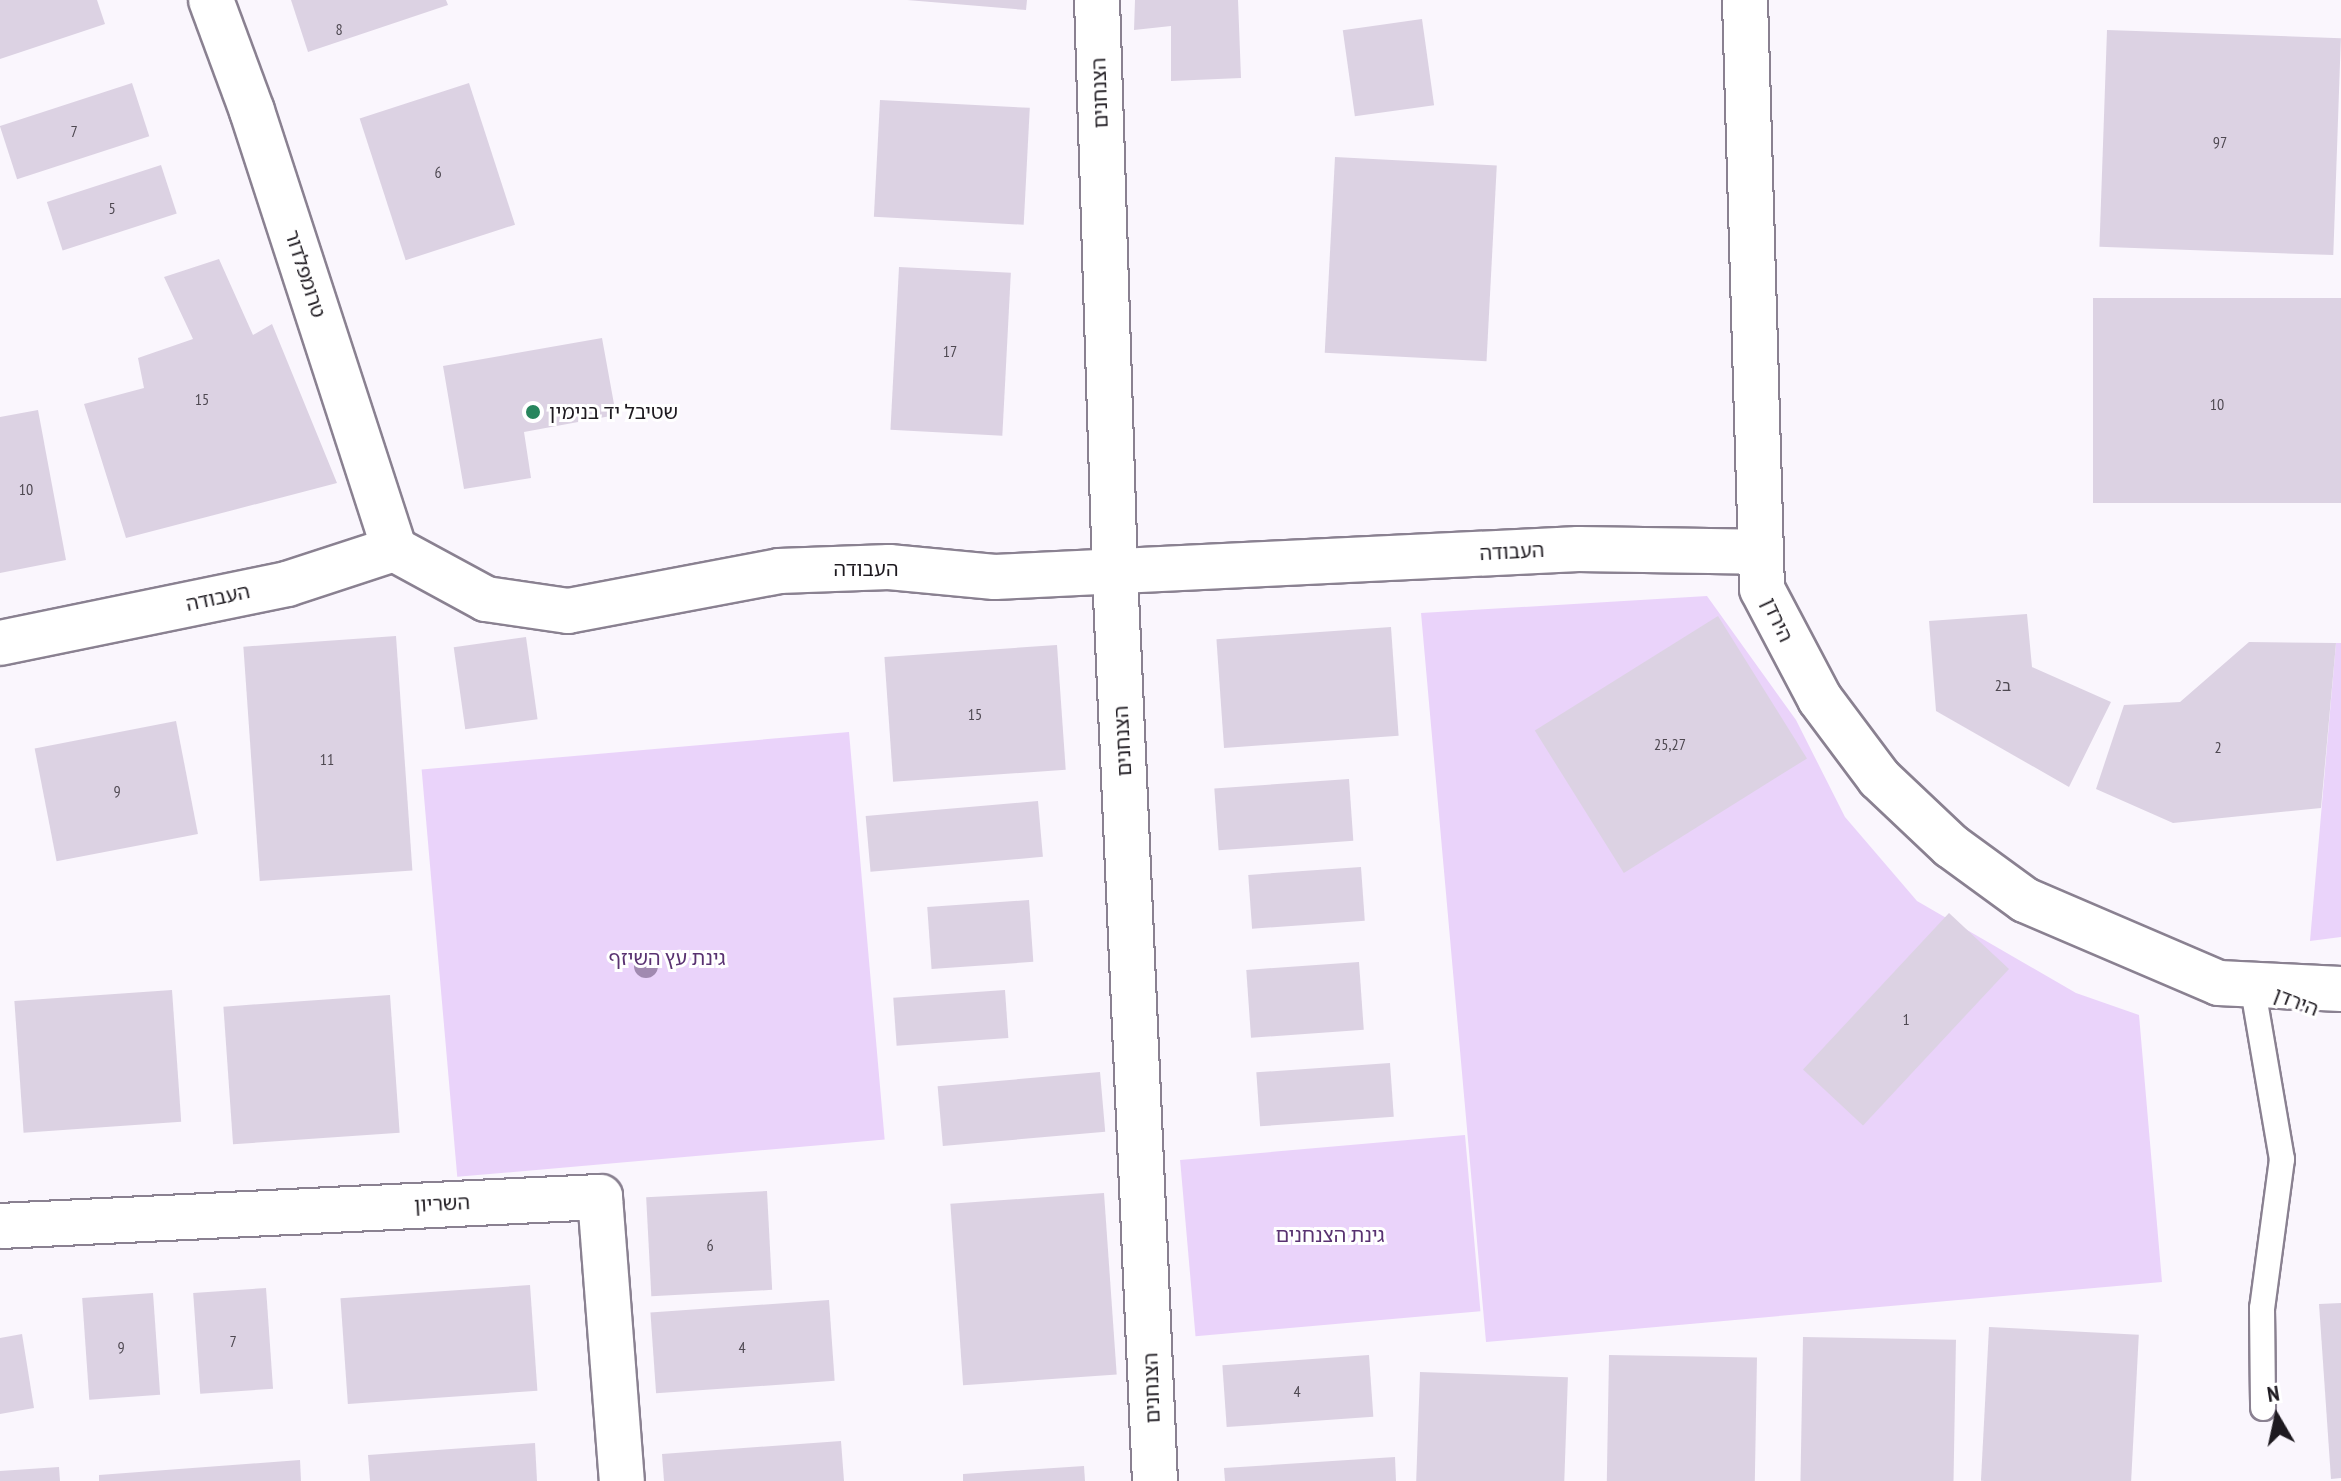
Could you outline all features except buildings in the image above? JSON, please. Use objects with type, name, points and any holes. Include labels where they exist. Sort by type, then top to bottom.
[{"type":"street","name":"טרומפלדור","points":[[211,0],[252,111],[394,549]]},
{"type":"street","name":"הצנחנים","points":[[1097,0],[1115,573],[1155,1481]]},
{"type":"street","name":"הירדן","points":[[1745,0],[1762,589],[1820,699],[1879,778],[1951,846],[2025,900],[2117,943],[2219,983],[2341,989]]},
{"type":"street","name":"העבודה","points":[[0,643],[287,584],[394,549],[486,599],[568,611],[779,571],[889,567],[995,577],[1578,549],[1759,552]]},
{"type":"street","name":"הירדן","points":[[2252,984],[2313,1012],[2341,1015]]},
{"type":"street","name":"השריון","points":[[0,1226],[600,1197],[622,1481]]},
{"type":"lane","points":[[2252,984],[2282,1159],[2262,1308],[2263,1408]]},
{"type":"green space","points":[[1707,596],[1796,720],[1845,817],[1917,901],[2076,993],[2139,1015],[2162,1282],[1486,1342],[1421,613]]},
{"type":"green space","points":[[2336,643],[2341,643],[2341,937],[2310,941]]},
{"type":"green space","name":"גינת עץ השיזף","points":[[849,732],[885,1139],[457,1177],[422,769]]},
{"type":"green space","name":"גינת הצנחנים","points":[[1465,1135],[1480,1311],[1196,1336],[1180,1160]]},
{"type":"place","name":"שטיבל יד בנימין","points":[[533,412]]}]
